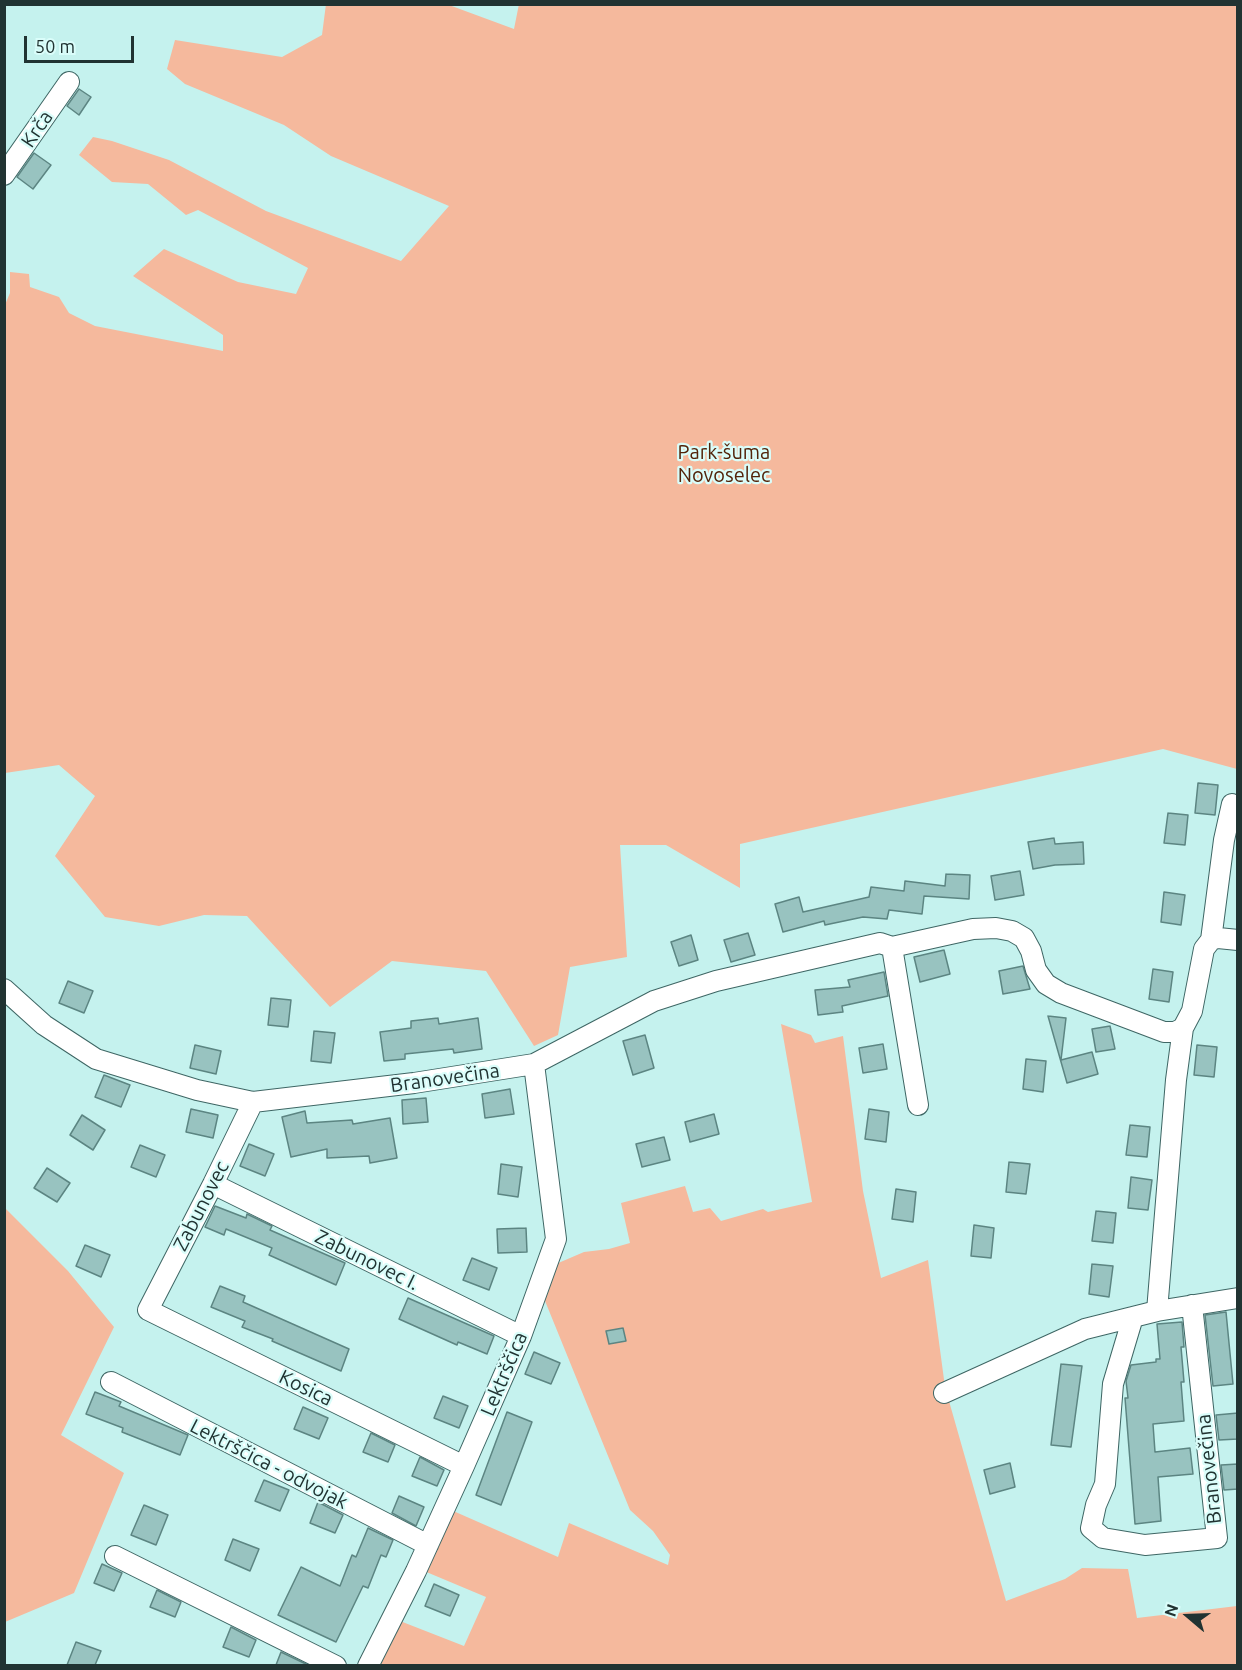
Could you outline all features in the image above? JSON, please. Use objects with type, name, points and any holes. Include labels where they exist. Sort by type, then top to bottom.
[{"type":"street","name":"Krča","points":[[4,175],[69,82]]},
{"type":"street","points":[[1157,1311],[1182,1028],[1191,1011],[1204,949],[1211,940],[1224,840],[1233,804]]},
{"type":"street","name":"Branovečina","points":[[4,989],[44,1025],[96,1059],[197,1090],[253,1102],[414,1083],[534,1064],[654,1001],[716,981],[880,943],[892,947],[973,929],[996,928],[1012,931],[1023,938],[1031,951],[1036,970],[1046,984],[1061,993],[1164,1032],[1175,1032],[1182,1028]]},
{"type":"street","points":[[1211,940],[1226,938],[1238,940]]},
{"type":"street","points":[[892,947],[918,1104]]},
{"type":"street","name":"Lektrščica","points":[[368,1665],[428,1545],[464,1466],[521,1336],[556,1239],[534,1064]]},
{"type":"street","name":"Zabunovec","points":[[148,1310],[253,1102]]},
{"type":"street","name":"Zabunovec I.","points":[[213,1184],[521,1336]]},
{"type":"street","points":[[944,1393],[1085,1329],[1157,1311],[1238,1298]]},
{"type":"street","name":"Branovečina","points":[[1133,1317],[1113,1384],[1105,1484],[1095,1505],[1091,1528],[1103,1538],[1145,1545],[1217,1538],[1192,1305]]},
{"type":"street","name":"Kosica","points":[[148,1310],[464,1466]]},
{"type":"street","name":"Lektrščica - odvojak","points":[[111,1382],[428,1545]]},
{"type":"street","points":[[114,1556],[336,1665]]},
{"type":"green space","name":"Park-šuma Novoselec","points":[[326,4],[449,5],[514,29],[519,4],[1237,5],[1237,769],[1163,749],[740,844],[740,888],[666,845],[620,845],[627,957],[570,967],[558,1035],[534,1046],[486,971],[392,961],[330,1007],[247,916],[204,915],[159,926],[105,917],[55,856],[95,796],[59,765],[5,773],[4,307],[10,293],[10,272],[29,274],[30,287],[59,297],[69,313],[95,326],[223,351],[223,335],[133,276],[164,249],[238,282],[296,294],[308,268],[198,210],[186,215],[148,184],[112,182],[79,155],[93,137],[169,160],[266,211],[401,261],[449,206],[331,156],[284,125],[185,84],[167,69],[175,40],[282,57],[322,35]]},
{"type":"green space","points":[[781,1024],[811,1035],[815,1043],[843,1036],[863,1191],[881,1278],[928,1260],[945,1387],[1006,1601],[1065,1579],[1082,1568],[1128,1569],[1137,1618],[1237,1606],[1237,1665],[380,1666],[400,1621],[464,1646],[486,1597],[424,1571],[451,1510],[558,1557],[569,1523],[668,1565],[670,1555],[653,1531],[630,1510],[543,1296],[556,1264],[584,1252],[609,1249],[630,1243],[621,1203],[685,1186],[693,1212],[710,1208],[721,1221],[763,1209],[768,1212],[812,1202]]},
{"type":"green space","points":[[4,1207],[68,1271],[114,1327],[61,1435],[124,1473],[74,1593],[5,1622]]},
{"type":"building","points":[[79,89],[91,97],[79,115],[67,106]]},
{"type":"building","points":[[34,153],[51,165],[33,189],[17,177]]},
{"type":"building","points":[[1198,783],[1218,785],[1215,815],[1195,813]]},
{"type":"building","points":[[1168,813],[1188,815],[1185,845],[1164,843]]},
{"type":"building","points":[[1054,838],[1055,844],[1083,842],[1084,864],[1055,865],[1033,869],[1028,842]]},
{"type":"building","points":[[1020,871],[1024,895],[995,900],[991,876]]},
{"type":"building","points":[[946,874],[970,875],[969,899],[924,896],[922,914],[889,910],[887,919],[863,917],[825,925],[824,921],[783,932],[775,904],[799,897],[803,912],[869,897],[871,887],[904,891],[905,881],[945,886]]},
{"type":"building","points":[[1164,892],[1185,895],[1181,925],[1161,922]]},
{"type":"building","points":[[748,933],[755,955],[731,962],[724,940]]},
{"type":"building","points":[[691,935],[698,960],[679,966],[671,942]]},
{"type":"building","points":[[944,950],[950,974],[920,982],[914,957]]},
{"type":"building","points":[[1023,966],[1030,989],[1003,994],[999,971]]},
{"type":"building","points":[[1153,969],[1173,972],[1169,1002],[1149,999]]},
{"type":"building","points":[[884,972],[888,996],[842,1006],[843,1012],[818,1015],[815,990],[850,987],[848,980]]},
{"type":"building","points":[[68,981],[93,991],[84,1013],[59,1003]]},
{"type":"building","points":[[271,998],[291,1000],[288,1027],[268,1025]]},
{"type":"building","points":[[1048,1016],[1066,1018],[1061,1060],[1092,1052],[1098,1074],[1067,1083]]},
{"type":"building","points":[[438,1018],[439,1024],[478,1018],[482,1049],[454,1053],[453,1049],[405,1054],[405,1059],[384,1061],[380,1032],[411,1028],[411,1021]]},
{"type":"building","points":[[1110,1026],[1115,1049],[1096,1052],[1092,1029]]},
{"type":"building","points":[[314,1031],[335,1033],[331,1063],[311,1061]]},
{"type":"building","points":[[645,1035],[654,1068],[633,1075],[623,1041]]},
{"type":"building","points":[[883,1044],[887,1069],[863,1073],[859,1048]]},
{"type":"building","points":[[195,1045],[221,1051],[216,1074],[190,1068]]},
{"type":"building","points":[[1197,1045],[1217,1047],[1214,1077],[1194,1075]]},
{"type":"building","points":[[1026,1059],[1046,1061],[1043,1092],[1023,1089]]},
{"type":"building","points":[[104,1075],[130,1085],[121,1107],[95,1097]]},
{"type":"building","points":[[510,1089],[514,1114],[485,1118],[482,1094]]},
{"type":"building","points":[[426,1098],[428,1122],[403,1124],[402,1100]]},
{"type":"building","points":[[191,1109],[218,1115],[213,1138],[186,1132]]},
{"type":"building","points":[[869,1109],[889,1112],[886,1142],[865,1139]]},
{"type":"building","points":[[305,1111],[307,1123],[352,1120],[353,1124],[390,1118],[397,1158],[370,1163],[369,1156],[327,1158],[327,1149],[291,1157],[282,1117]]},
{"type":"building","points":[[714,1114],[719,1134],[690,1142],[685,1122]]},
{"type":"building","points":[[82,1115],[105,1130],[93,1150],[70,1135]]},
{"type":"building","points":[[1130,1125],[1150,1127],[1147,1157],[1126,1155]]},
{"type":"building","points":[[664,1137],[670,1160],[642,1167],[636,1144]]},
{"type":"building","points":[[249,1144],[274,1154],[265,1176],[240,1166]]},
{"type":"building","points":[[140,1145],[165,1155],[156,1177],[131,1167]]},
{"type":"building","points":[[1009,1162],[1030,1164],[1026,1194],[1006,1192]]},
{"type":"building","points":[[501,1164],[522,1167],[518,1197],[498,1194]]},
{"type":"building","points":[[47,1168],[70,1183],[57,1202],[34,1188]]},
{"type":"building","points":[[1131,1177],[1152,1180],[1148,1210],[1128,1208]]},
{"type":"building","points":[[896,1189],[916,1192],[913,1222],[892,1219]]},
{"type":"building","points":[[215,1206],[246,1218],[247,1214],[272,1226],[270,1230],[345,1263],[336,1285],[269,1255],[272,1248],[226,1229],[224,1235],[205,1227]]},
{"type":"building","points":[[1096,1211],[1116,1213],[1113,1243],[1092,1241]]},
{"type":"building","points":[[974,1225],[994,1228],[991,1258],[971,1256]]},
{"type":"building","points":[[526,1228],[527,1252],[498,1253],[497,1229]]},
{"type":"building","points":[[85,1245],[110,1255],[101,1277],[76,1266]]},
{"type":"building","points":[[472,1258],[497,1268],[489,1290],[463,1280]]},
{"type":"building","points":[[1092,1264],[1113,1266],[1109,1297],[1089,1294]]},
{"type":"building","points":[[220,1286],[245,1296],[243,1302],[349,1349],[341,1371],[242,1327],[245,1321],[211,1307]]},
{"type":"building","points":[[408,1298],[494,1336],[487,1354],[458,1342],[457,1345],[399,1319]]},
{"type":"building","points":[[1226,1312],[1233,1384],[1213,1386],[1205,1315]]},
{"type":"building","points":[[1182,1322],[1184,1347],[1181,1347],[1184,1382],[1181,1382],[1184,1421],[1153,1424],[1155,1452],[1190,1448],[1193,1474],[1158,1477],[1161,1521],[1135,1524],[1125,1398],[1128,1398],[1126,1381],[1131,1365],[1156,1362],[1156,1359],[1160,1359],[1157,1324]]},
{"type":"building","points":[[623,1328],[626,1341],[609,1344],[606,1331]]},
{"type":"building","points":[[534,1352],[560,1363],[551,1384],[525,1374]]},
{"type":"building","points":[[1061,1364],[1082,1366],[1071,1447],[1051,1445]]},
{"type":"building","points":[[95,1392],[121,1402],[119,1406],[188,1435],[180,1455],[122,1432],[123,1428],[86,1414]]},
{"type":"building","points":[[443,1396],[468,1406],[459,1428],[434,1418]]},
{"type":"building","points":[[303,1407],[328,1418],[319,1439],[294,1429]]},
{"type":"building","points":[[507,1412],[532,1422],[501,1505],[476,1495]]},
{"type":"building","points":[[1238,1413],[1238,1439],[1219,1440],[1216,1415]]},
{"type":"building","points":[[371,1433],[395,1445],[388,1462],[363,1452]]},
{"type":"building","points":[[420,1457],[444,1470],[437,1486],[412,1476]]},
{"type":"building","points":[[1010,1463],[1015,1487],[990,1494],[984,1470]]},
{"type":"building","points":[[1238,1464],[1238,1489],[1224,1490],[1221,1465]]},
{"type":"building","points":[[264,1480],[289,1490],[280,1511],[255,1501]]},
{"type":"building","points":[[399,1496],[424,1507],[416,1526],[392,1513]]},
{"type":"building","points":[[318,1502],[343,1515],[335,1533],[310,1523]]},
{"type":"building","points":[[144,1505],[168,1515],[156,1545],[131,1535]]},
{"type":"building","points":[[368,1528],[393,1540],[386,1557],[381,1555],[368,1588],[363,1586],[336,1642],[278,1615],[301,1567],[340,1586],[352,1555],[356,1557]]},
{"type":"building","points":[[233,1539],[259,1549],[250,1571],[225,1560]]},
{"type":"building","points":[[102,1564],[122,1573],[114,1591],[94,1583]]},
{"type":"building","points":[[434,1584],[459,1595],[450,1616],[425,1606]]},
{"type":"building","points":[[157,1590],[181,1602],[175,1617],[150,1607]]},
{"type":"building","points":[[231,1627],[256,1640],[249,1657],[223,1647]]},
{"type":"building","points":[[76,1642],[101,1651],[95,1665],[67,1665]]},
{"type":"building","points":[[281,1652],[308,1665],[276,1665]]}]
